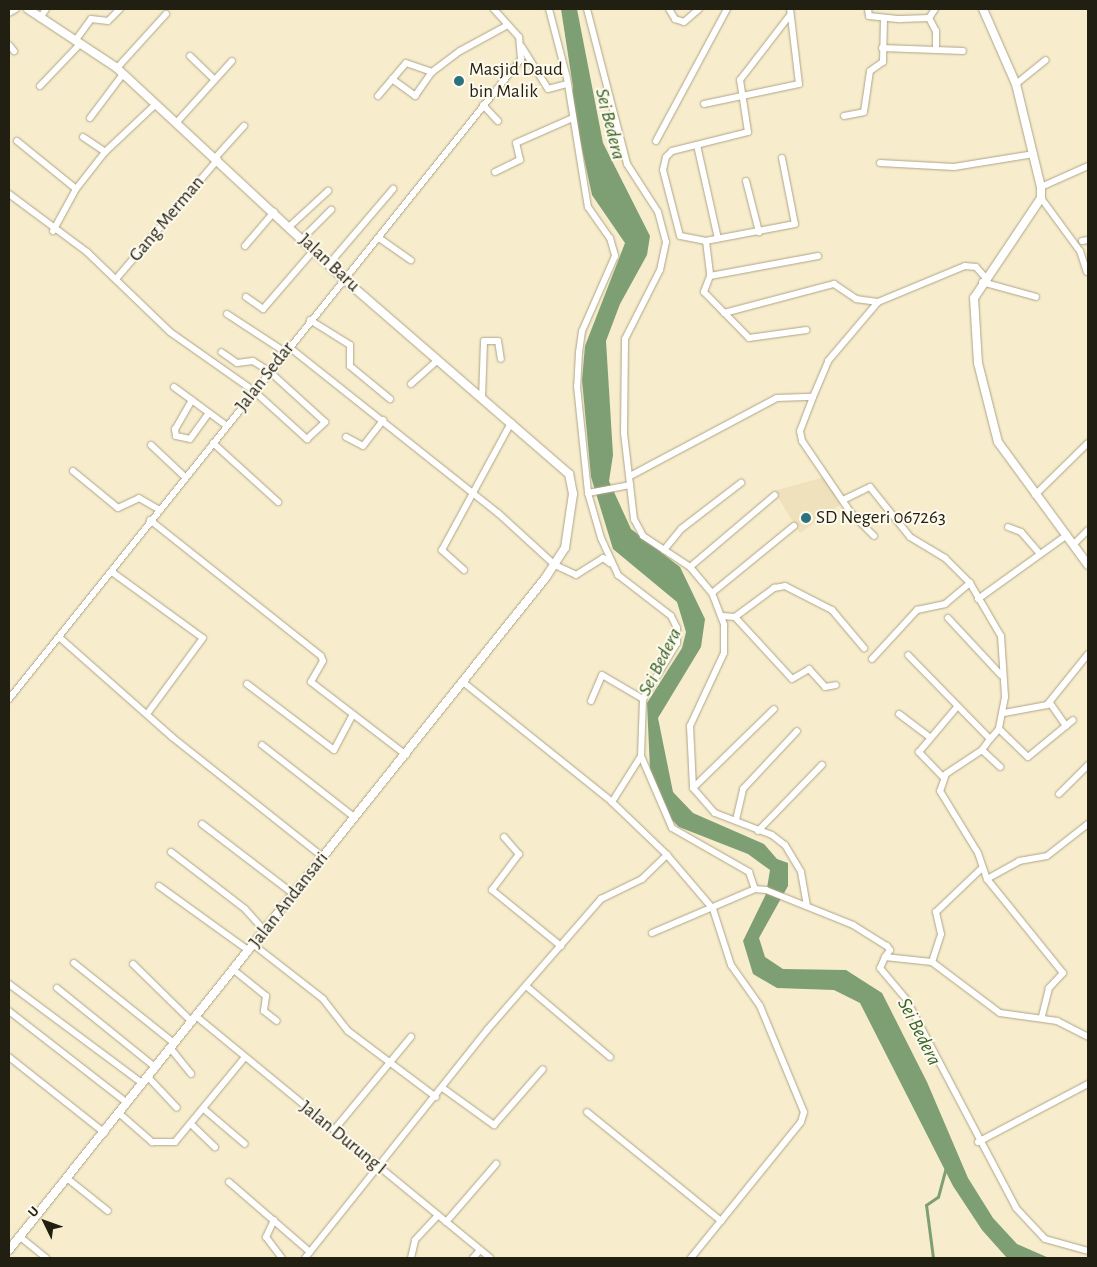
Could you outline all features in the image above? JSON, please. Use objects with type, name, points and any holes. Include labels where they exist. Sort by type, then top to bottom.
[{"type":"street","points":[[9,13],[16,9]]},
{"type":"street","name":"Jalan Baru","points":[[28,9],[117,68],[217,158],[345,280],[511,423],[573,483],[565,548]]},
{"type":"street","points":[[41,18],[46,9]]},
{"type":"street","points":[[40,86],[78,42],[91,19],[108,21],[120,9]]},
{"type":"street","points":[[494,9],[506,26],[519,37],[522,47],[548,89],[567,84]]},
{"type":"street","points":[[549,9],[567,84],[588,207],[610,238],[615,256],[582,331],[577,386],[591,491],[615,570]]},
{"type":"street","points":[[587,9],[627,164],[658,212],[665,236],[660,270],[625,339],[624,433],[632,475],[630,485],[638,529],[664,550],[690,567],[712,593],[722,616],[724,653],[690,726],[693,788],[706,807],[758,832],[772,835],[795,856],[807,905]]},
{"type":"street","points":[[669,9],[675,19],[684,22],[699,9]]},
{"type":"street","points":[[656,141],[727,9]]},
{"type":"street","points":[[784,9],[790,12]]},
{"type":"street","points":[[868,9],[869,16],[929,18]]},
{"type":"street","points":[[929,18],[935,9]]},
{"type":"street","points":[[983,9],[1016,84],[1041,187],[1041,198],[984,279],[972,308],[989,415],[998,442],[1088,565]]},
{"type":"street","points":[[704,104],[799,84],[790,12]]},
{"type":"street","points":[[782,158],[796,221],[759,232],[706,241],[680,236],[663,170],[672,151],[748,132],[740,80],[790,12]]},
{"type":"street","points":[[117,68],[166,14]]},
{"type":"street","points":[[844,116],[864,112],[870,71],[883,62],[884,18]]},
{"type":"street","points":[[929,18],[936,31],[936,48]]},
{"type":"street","points":[[392,79],[415,96],[432,72],[460,51],[506,26]]},
{"type":"street","name":"Jalan Sedar","points":[[9,699],[112,572],[158,509],[213,444],[310,320],[379,238],[523,55],[522,47]]},
{"type":"street","points":[[882,48],[936,48],[963,51]]},
{"type":"street","points":[[190,56],[214,79]]},
{"type":"street","points":[[1016,84],[1046,60]]},
{"type":"street","points":[[177,122],[232,61]]},
{"type":"street","points":[[378,96],[408,62],[422,72],[432,72]]},
{"type":"street","points":[[90,118],[123,74]]},
{"type":"street","points":[[54,231],[76,190],[105,152],[156,104]]},
{"type":"street","points":[[483,105],[498,121]]},
{"type":"street","points":[[495,172],[520,160],[516,143],[573,118]]},
{"type":"street","name":"Gang Merman","points":[[116,279],[244,126]]},
{"type":"street","points":[[83,137],[105,152]]},
{"type":"street","points":[[17,141],[76,190]]},
{"type":"street","points":[[697,145],[718,239]]},
{"type":"street","points":[[880,163],[954,167],[1034,154]]},
{"type":"street","points":[[1041,187],[1088,166]]},
{"type":"street","points":[[746,181],[759,232]]},
{"type":"street","points":[[329,264],[393,189]]},
{"type":"street","points":[[290,226],[328,191]]},
{"type":"street","points":[[9,194],[54,231],[88,252],[170,332],[254,391],[307,439],[324,422],[269,371],[253,362],[237,363],[221,352]]},
{"type":"street","points":[[1041,198],[1080,251],[1087,272]]},
{"type":"street","points":[[303,238],[331,210]]},
{"type":"street","points":[[246,246],[274,212]]},
{"type":"street","points":[[379,238],[411,260]]},
{"type":"street","points":[[706,241],[710,276],[704,292],[752,340],[806,330]]},
{"type":"street","points":[[246,297],[263,309],[314,250]]},
{"type":"street","points":[[710,276],[818,256]]},
{"type":"street","points":[[874,536],[843,500],[801,437],[812,397],[832,355],[878,302],[965,266],[976,267],[984,279],[1036,297]]},
{"type":"street","points":[[724,313],[834,284],[856,299],[878,302]]},
{"type":"street","points":[[227,314],[287,349],[383,420],[472,491],[555,565],[579,574],[606,557],[615,570],[671,616],[677,628],[677,643],[643,699],[641,756],[672,828],[749,872],[754,889]]},
{"type":"street","points":[[310,320],[350,345],[350,366],[390,398]]},
{"type":"street","points":[[482,399],[484,341],[498,341],[501,360]]},
{"type":"street","points":[[411,384],[438,360]]},
{"type":"street","points":[[174,386],[227,426]]},
{"type":"street","points":[[632,475],[777,398],[812,397]]},
{"type":"street","points":[[192,400],[175,429],[176,436],[190,439],[209,413]]},
{"type":"street","points":[[346,438],[363,446],[383,420]]},
{"type":"street","points":[[464,570],[442,550],[472,491],[511,423]]},
{"type":"street","points":[[1035,495],[1088,442]]},
{"type":"street","points":[[213,444],[278,502]]},
{"type":"street","points":[[151,446],[186,476]]},
{"type":"street","points":[[73,471],[118,508],[139,498],[158,509]]},
{"type":"street","points":[[664,550],[681,529],[741,483]]},
{"type":"street","points":[[591,491],[617,484],[630,485]]},
{"type":"street","points":[[843,500],[870,487],[910,537],[945,558],[970,583],[1001,636],[1001,676],[1004,713],[999,729],[982,750],[943,777]]},
{"type":"street","points":[[690,567],[775,495]]},
{"type":"street","points":[[150,520],[321,656],[323,661],[310,680],[352,716],[406,755]]},
{"type":"street","points":[[712,593],[794,526]]},
{"type":"street","points":[[1008,527],[1021,532],[1040,554]]},
{"type":"street","points":[[1073,545],[1088,530]]},
{"type":"street","points":[[978,599],[1067,535]]},
{"type":"street","name":"Jalan Andansari","points":[[9,1250],[295,895],[354,817],[406,755],[555,565],[565,548]]},
{"type":"street","points":[[112,572],[203,638],[147,714]]},
{"type":"street","points":[[872,659],[917,610],[945,604],[970,583]]},
{"type":"street","points":[[722,616],[735,617],[774,588],[786,586],[832,610],[864,648]]},
{"type":"street","points":[[735,617],[787,676],[795,679],[809,669],[825,687],[836,685]]},
{"type":"street","points":[[948,618],[1001,676]]},
{"type":"street","points":[[59,637],[147,714],[323,857]]},
{"type":"street","points":[[1004,713],[1040,709],[1050,703],[1088,654]]},
{"type":"street","points":[[908,655],[990,739]]},
{"type":"street","points":[[591,702],[602,675],[643,699]]},
{"type":"street","points":[[463,682],[612,802],[667,855],[713,909],[731,965],[760,1006],[804,1112],[691,1258]]},
{"type":"street","points":[[247,684],[334,750],[352,716]]},
{"type":"street","points":[[1050,703],[1066,726]]},
{"type":"street","points":[[957,707],[919,752],[943,777],[941,797],[978,853],[981,869],[987,880],[1063,973],[1049,988],[1042,1017]]},
{"type":"street","points":[[693,788],[774,709]]},
{"type":"street","points":[[899,714],[929,738]]},
{"type":"street","points":[[999,729],[1028,757],[1074,720]]},
{"type":"street","points":[[736,820],[743,789],[797,731]]},
{"type":"street","points":[[262,745],[354,817]]},
{"type":"street","points":[[982,750],[1000,767]]},
{"type":"street","points":[[612,802],[641,756]]},
{"type":"street","points":[[758,832],[822,765]]},
{"type":"street","points":[[1059,794],[1088,765]]},
{"type":"street","points":[[202,824],[295,895]]},
{"type":"street","points":[[987,880],[1019,861],[1047,856],[1087,828]]},
{"type":"street","points":[[504,837],[519,854],[492,890],[561,946]]},
{"type":"street","points":[[171,852],[246,909],[265,930]]},
{"type":"street","points":[[305,1258],[526,986],[601,899],[642,879],[667,855]]},
{"type":"street","points":[[932,962],[941,931],[936,912],[981,869]]},
{"type":"street","points":[[159,886],[323,999],[348,1031],[392,1060],[436,1097]]},
{"type":"street","points":[[652,933],[659,926],[713,909],[754,889],[766,890],[807,905],[884,943],[890,950],[880,968],[906,999],[978,1142],[1030,1227],[1052,1242],[1088,1251]]},
{"type":"street","points":[[885,957],[932,962],[990,1008],[1042,1017],[1088,1037]]},
{"type":"street","points":[[74,963],[173,1047],[192,1074]]},
{"type":"street","name":"Jalan Durung I","points":[[133,964],[194,1019],[245,1057],[490,1258]]},
{"type":"street","points":[[234,970],[266,996],[264,1011],[277,1020]]},
{"type":"street","points":[[9,984],[145,1080],[177,1108]]},
{"type":"street","points":[[526,986],[610,1057]]},
{"type":"street","points":[[57,988],[156,1068]]},
{"type":"street","points":[[9,1011],[127,1103]]},
{"type":"street","points":[[334,1130],[411,1037]]},
{"type":"street","points":[[9,1057],[105,1133]]},
{"type":"street","points":[[120,1114],[152,1142],[175,1142],[205,1110],[245,1057]]},
{"type":"street","points":[[444,1088],[494,1125],[543,1069]]},
{"type":"street","points":[[978,1142],[1088,1084]]},
{"type":"street","points":[[205,1110],[244,1144]]},
{"type":"street","points":[[587,1112],[721,1221]]},
{"type":"street","points":[[192,1125],[215,1147]]},
{"type":"street","points":[[446,1222],[496,1164]]},
{"type":"street","points":[[68,1179],[108,1211]]},
{"type":"street","points":[[229,1182],[310,1252]]},
{"type":"street","points":[[411,1258],[414,1242],[438,1215]]},
{"type":"street","points":[[274,1220],[266,1237],[282,1258]]},
{"type":"street","points":[[19,1236],[46,1258]]},
{"type":"street","points":[[473,1258],[480,1250]]},
{"type":"shaded area","points":[[561,9],[577,9],[603,143],[650,236],[647,255],[620,304],[606,341],[613,455],[609,481],[631,529],[680,567],[705,619],[701,647],[658,718],[673,792],[693,813],[764,844],[777,859],[788,863],[788,886],[759,938],[765,957],[783,969],[846,970],[882,993],[927,1082],[968,1178],[993,1218],[1017,1244],[1049,1258],[1007,1258],[982,1230],[953,1186],[860,1003],[834,990],[777,988],[753,974],[743,941],[766,894],[770,870],[748,854],[679,827],[672,820],[650,769],[647,703],[682,648],[686,632],[677,602],[613,549],[591,477],[582,380],[585,346],[625,243],[592,195],[571,99],[573,87]]},
{"type":"shaded area","name":"SD Negeri 067263","points":[[824,477],[843,503],[800,533],[774,491]]},
{"type":"waterway","points":[[933,1258],[926,1205],[938,1197],[946,1168]]},
{"type":"place","name":"Masjid Daud bin Malik","points":[[459,81]]},
{"type":"place","name":"SD Negeri 067263","points":[[806,518]]},
{"type":"water label","name":"Sei Bedera","points":[[610,124]]},
{"type":"water label","name":"Sei Bedera","points":[[660,662]]},
{"type":"water label","name":"Sei Bedera","points":[[919,1032]]}]
